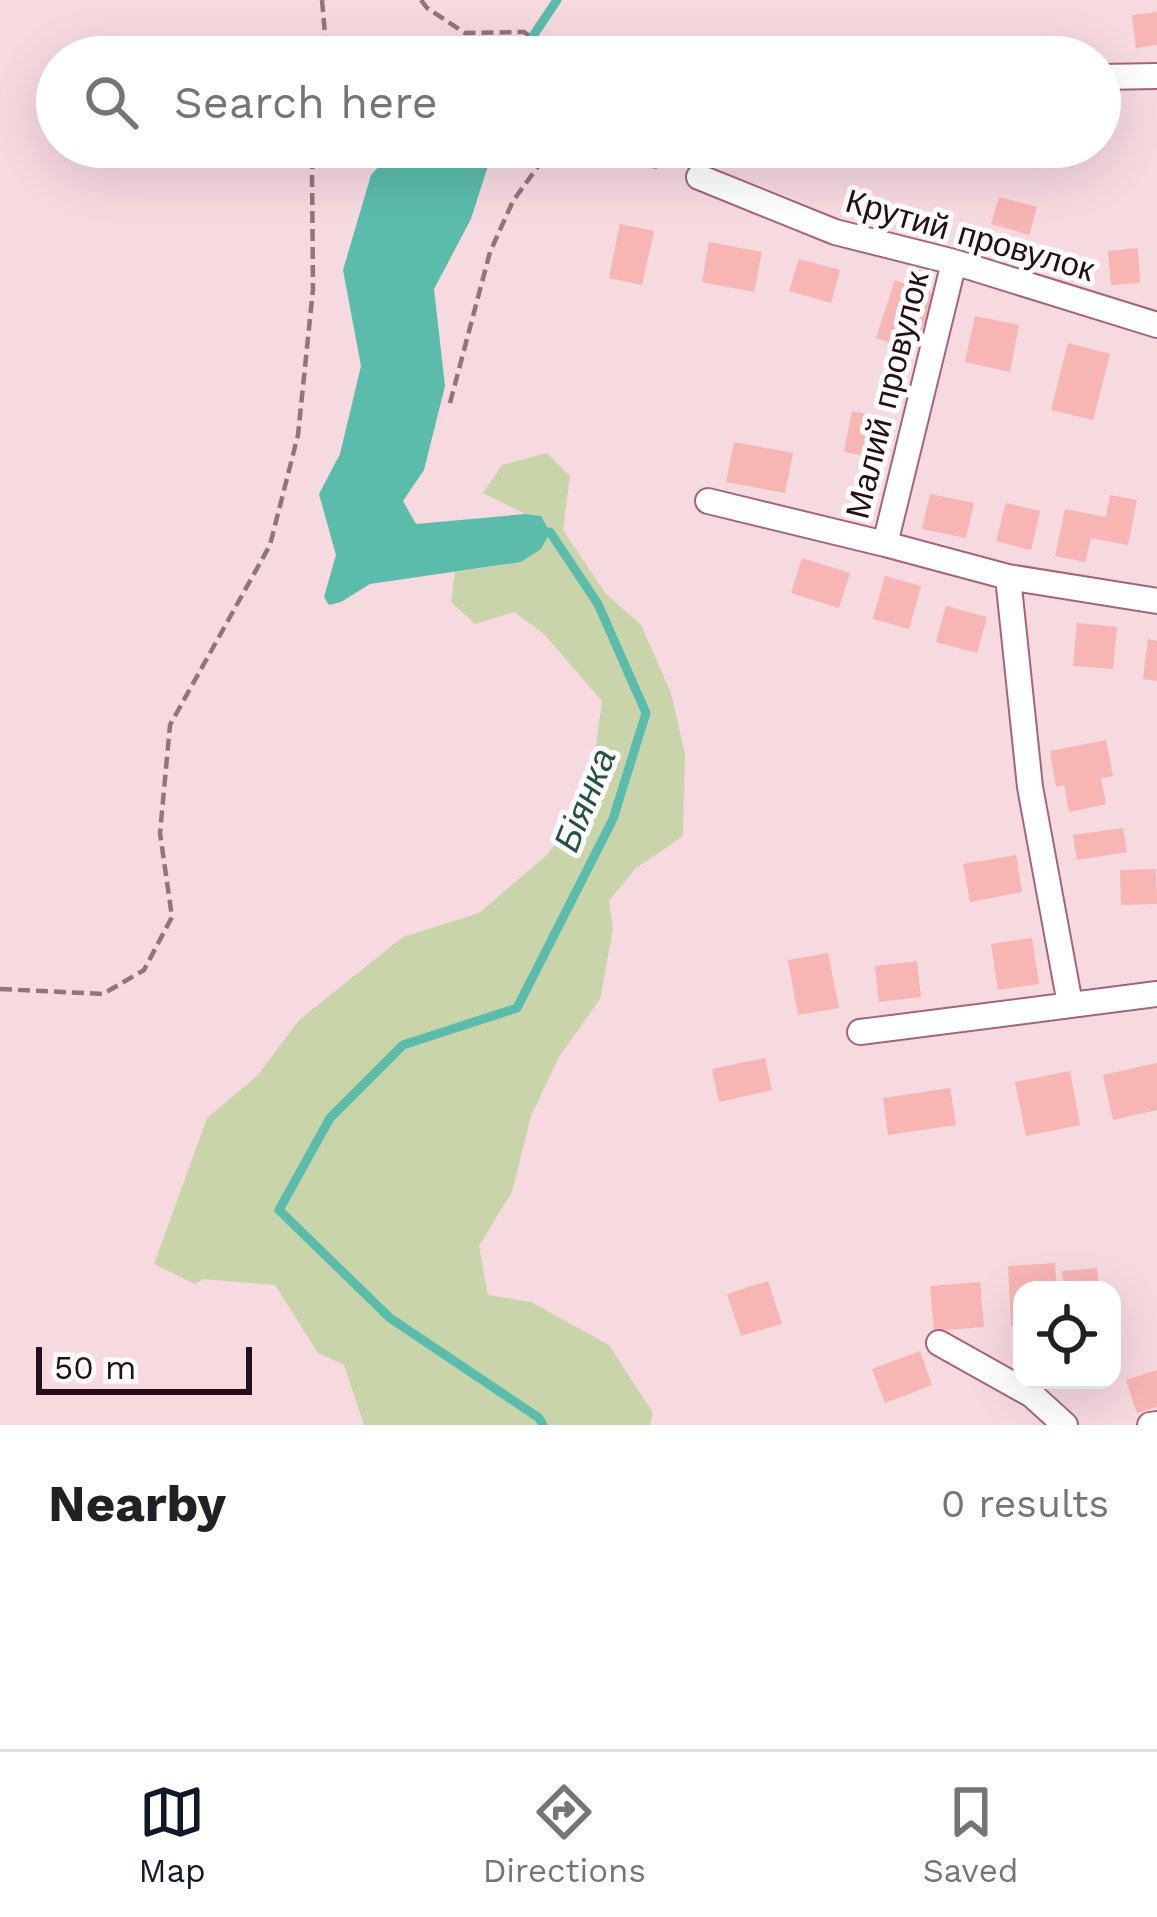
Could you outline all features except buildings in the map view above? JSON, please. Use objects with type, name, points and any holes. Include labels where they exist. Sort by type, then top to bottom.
[{"type":"street","points":[[1121,77],[1157,76]]},
{"type":"street","name":"Крутий провулок","points":[[699,177],[835,232],[954,262],[1157,325]]},
{"type":"street","name":"Малий провулок","points":[[885,544],[954,262]]},
{"type":"street","points":[[708,501],[1008,577],[1157,601]]},
{"type":"street","points":[[1008,577],[1030,787],[1070,1004]]},
{"type":"street","points":[[860,1032],[1157,994]]},
{"type":"street","points":[[939,1343],[1032,1396],[1065,1425]]},
{"type":"path","points":[[322,0],[326,36]]},
{"type":"path","points":[[421,0],[465,33],[524,32],[529,36]]},
{"type":"path","points":[[0,988],[103,994],[144,970],[172,917],[160,832],[170,725],[271,545],[298,435],[314,289],[313,168]]},
{"type":"path","points":[[450,403],[490,252],[512,201],[536,168]]},
{"type":"shaded area","points":[[378,168],[487,168],[471,219],[434,289],[445,386],[424,470],[403,501],[416,524],[525,514],[541,516],[550,532],[541,549],[521,562],[370,584],[329,605],[324,597],[336,555],[319,494],[340,454],[361,366],[343,270],[371,175]]},
{"type":"shaded area","points":[[547,453],[570,476],[563,530],[605,593],[641,625],[671,693],[685,754],[683,836],[635,869],[609,901],[613,929],[600,999],[559,1057],[531,1116],[512,1192],[479,1246],[488,1295],[531,1302],[609,1345],[653,1413],[650,1425],[364,1425],[344,1365],[318,1353],[275,1285],[203,1279],[195,1284],[154,1264],[207,1118],[258,1075],[299,1020],[403,937],[479,913],[547,855],[589,797],[602,701],[544,634],[514,612],[475,624],[451,602],[455,572],[521,562],[541,516],[525,514],[483,493],[502,465]]},
{"type":"waterway","name":"Біянка","points":[[533,36],[557,0]]},
{"type":"waterway","name":"Біянка","points":[[543,532],[550,532],[598,604],[646,713],[613,819],[517,1008],[403,1045],[330,1118],[279,1210],[390,1318],[543,1425]]}]
